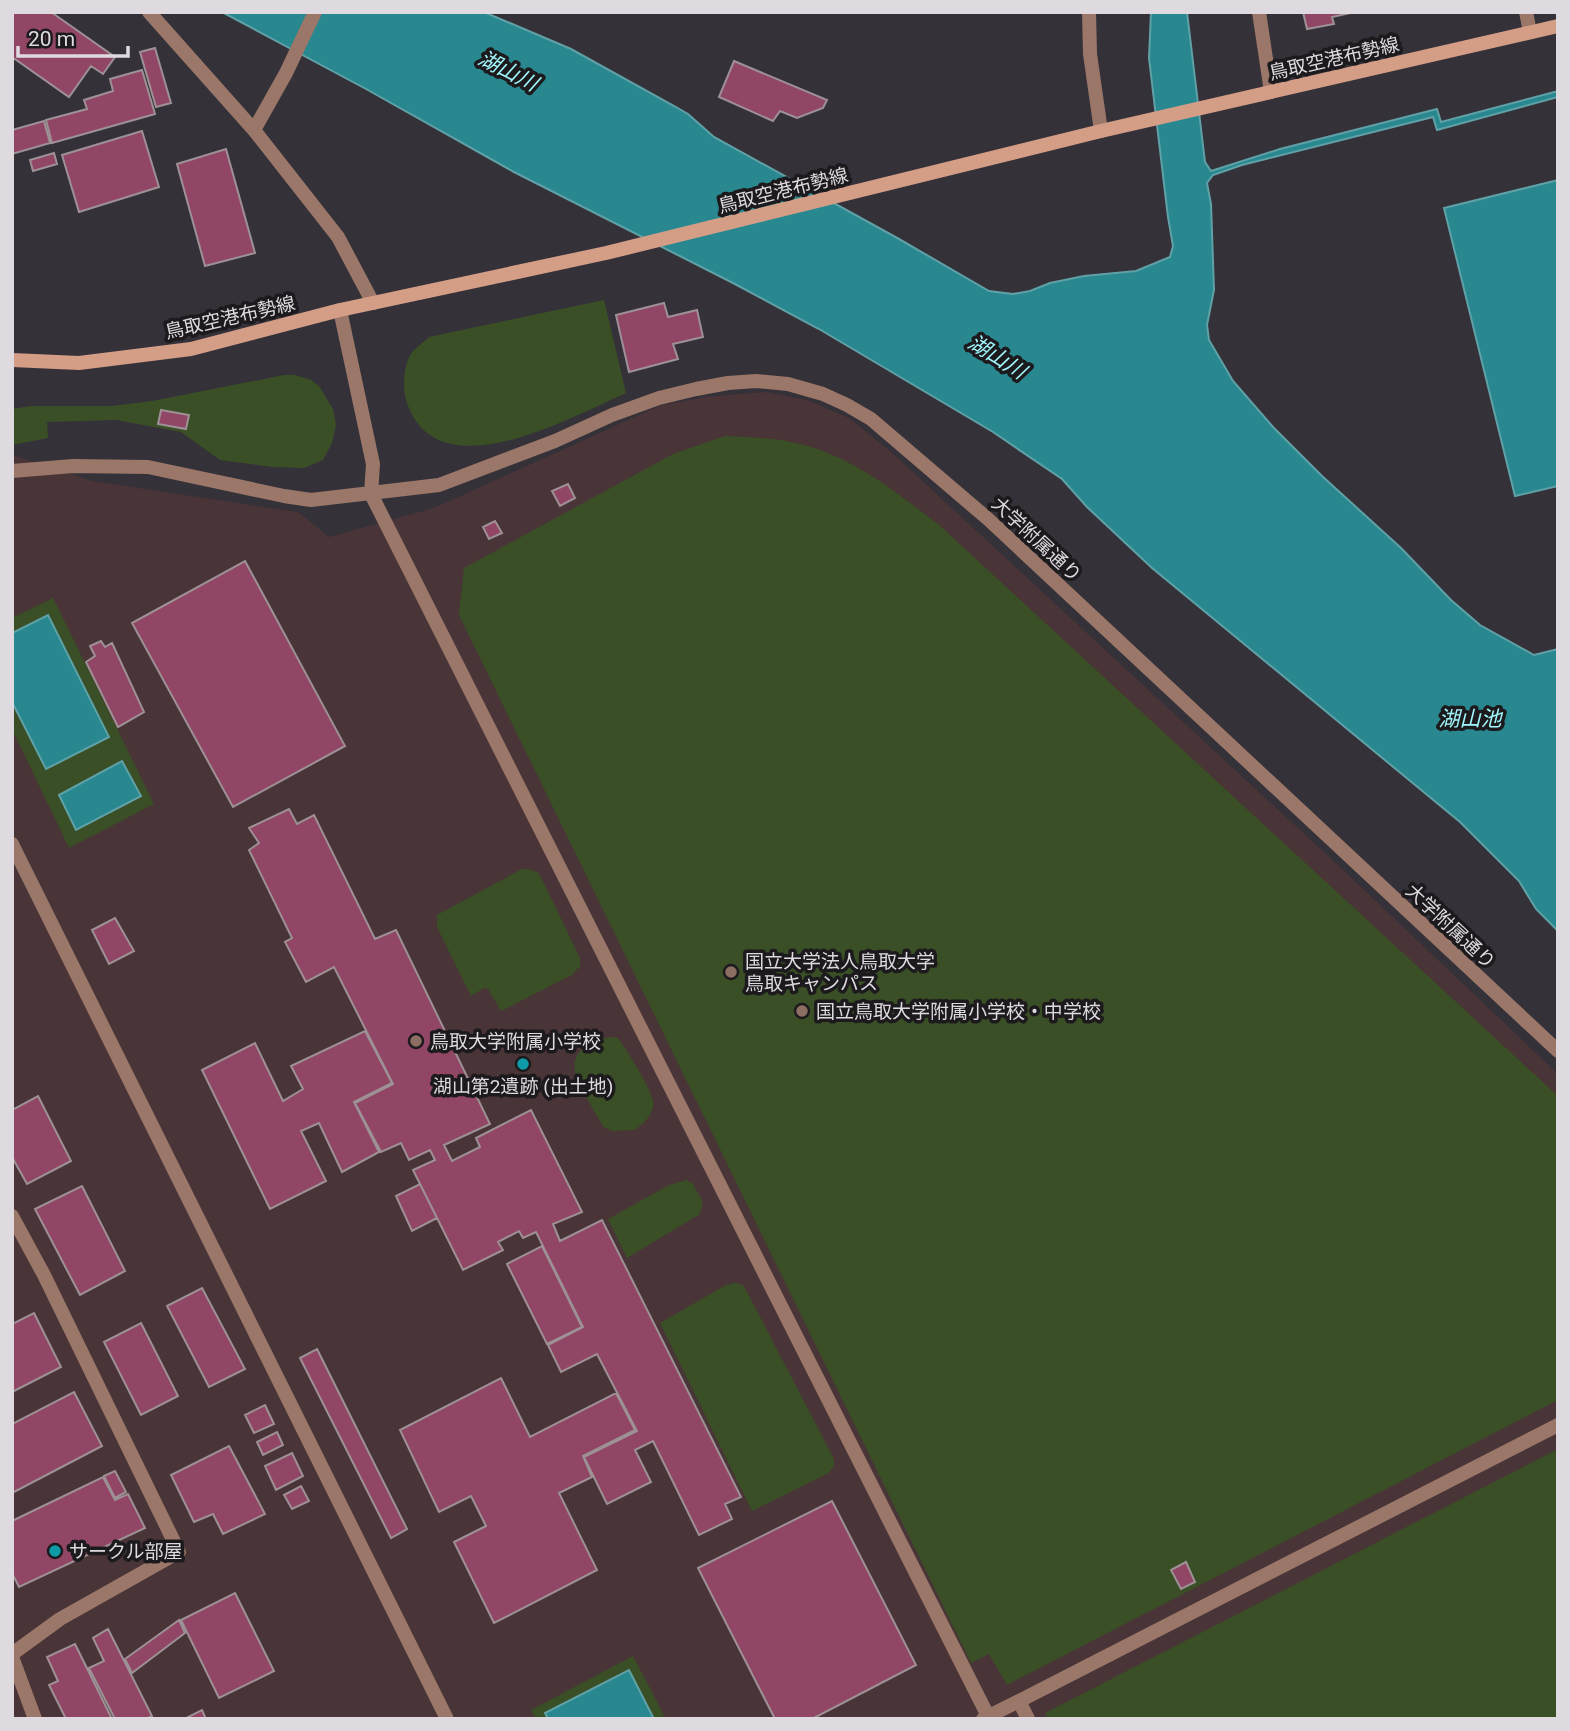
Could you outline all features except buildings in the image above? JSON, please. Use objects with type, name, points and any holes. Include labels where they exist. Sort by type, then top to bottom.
[{"type":"main road","name":"鳥取空港布勢線","points":[[12,360],[79,363],[191,349],[340,310],[606,253],[1108,130],[1558,26]]},
{"type":"street","points":[[149,12],[254,130],[338,237],[373,303]]},
{"type":"street","points":[[254,130],[315,12]]},
{"type":"street","points":[[1089,12],[1090,54],[1108,130]]},
{"type":"street","points":[[1259,12],[1272,92]]},
{"type":"street","points":[[1526,12],[1530,32]]},
{"type":"street","points":[[340,310],[373,464],[371,494],[986,1717],[1558,1425]]},
{"type":"street","name":"大学附属通り","points":[[12,471],[73,466],[148,467],[311,500],[439,485],[555,441],[612,415],[659,398],[717,384],[756,381],[788,384],[847,405],[879,426],[988,519],[1558,1051]]},
{"type":"street","points":[[12,844],[447,1719]]},
{"type":"street","points":[[12,1216],[44,1275],[179,1552],[60,1619],[12,1656],[35,1719]]},
{"type":"street","points":[[1019,1701],[1028,1719]]},
{"type":"shaded area","name":"国立大学法人鳥取大学 鳥取キャンパス","points":[[764,392],[807,400],[849,418],[890,451],[1341,868],[1558,1074],[1558,1719],[12,1719],[12,455],[92,481],[298,512],[329,537],[434,508],[659,406],[705,397]]},
{"type":"green space","points":[[604,300],[626,393],[541,430],[508,441],[475,446],[447,443],[423,429],[407,403],[404,376],[407,362],[413,351],[429,337]]},
{"type":"green space","points":[[284,375],[311,380],[319,386],[333,409],[336,425],[332,443],[323,460],[304,468],[220,460],[181,432],[116,420],[47,422],[48,438],[12,445],[12,409],[31,406],[112,406],[152,401]]},
{"type":"green space","points":[[725,436],[787,441],[816,448],[871,476],[938,524],[1558,1096],[1558,1400],[1007,1685],[989,1654],[971,1663],[459,615],[464,568],[673,454]]},
{"type":"green space","points":[[53,598],[154,804],[69,848],[12,729],[12,618]]},
{"type":"green space","points":[[522,869],[539,873],[580,958],[580,966],[572,975],[501,1011],[488,989],[484,988],[471,996],[437,927],[437,915]]},
{"type":"green space","points":[[617,1037],[644,1079],[653,1102],[650,1115],[635,1130],[612,1131],[604,1127],[575,1071],[577,1056],[587,1045],[601,1039]]},
{"type":"green space","points":[[687,1180],[693,1184],[703,1202],[700,1214],[627,1258],[608,1219],[669,1185]]},
{"type":"green space","points":[[734,1283],[745,1288],[834,1459],[834,1466],[829,1473],[752,1511],[660,1323]]},
{"type":"green space","points":[[1558,1449],[1558,1719],[1048,1719],[1045,1713]]},
{"type":"green space","points":[[633,1656],[666,1719],[536,1719],[531,1710]]},
{"type":"water","points":[[222,12],[484,12],[571,49],[676,107],[714,137],[989,291],[1013,294],[1084,276],[1136,271],[1170,257],[1173,246],[1149,58],[1151,12],[1187,12],[1205,162],[1211,171],[1280,149],[1437,109],[1441,122],[1558,91],[1558,97],[1437,130],[1433,117],[1242,165],[1213,175],[1207,183],[1211,204],[1214,290],[1207,325],[1209,340],[1233,381],[1273,427],[1401,548],[1451,600],[1480,625],[1534,655],[1558,649],[1558,931],[1536,909],[1519,881],[1460,822],[1152,568],[1087,507],[1062,479],[993,432],[819,329],[514,172]]},
{"type":"water","points":[[1558,180],[1558,486],[1515,496],[1444,208]]},
{"type":"water","points":[[48,615],[109,737],[46,769],[12,702],[12,633]]},
{"type":"water","points":[[122,761],[141,796],[76,830],[59,795]]},
{"type":"water","points":[[629,1670],[654,1719],[548,1719],[545,1713]]},
{"type":"place","name":"国立大学法人鳥取大学 鳥取キャンパス","points":[[731,972]]},
{"type":"place","name":"国立鳥取大学附属小学校・中学校","points":[[802,1011]]},
{"type":"place","name":"鳥取大学附属小学校","points":[[416,1041]]},
{"type":"place","name":"湖山第2遺跡 (出土地)","points":[[523,1064]]},
{"type":"place","name":"サークル部屋","points":[[55,1551]]},
{"type":"water label","name":"湖山川","points":[[508,71]]},
{"type":"water label","name":"湖山川","points":[[997,357]]},
{"type":"water label","name":"湖山池","points":[[1470,719]]}]
